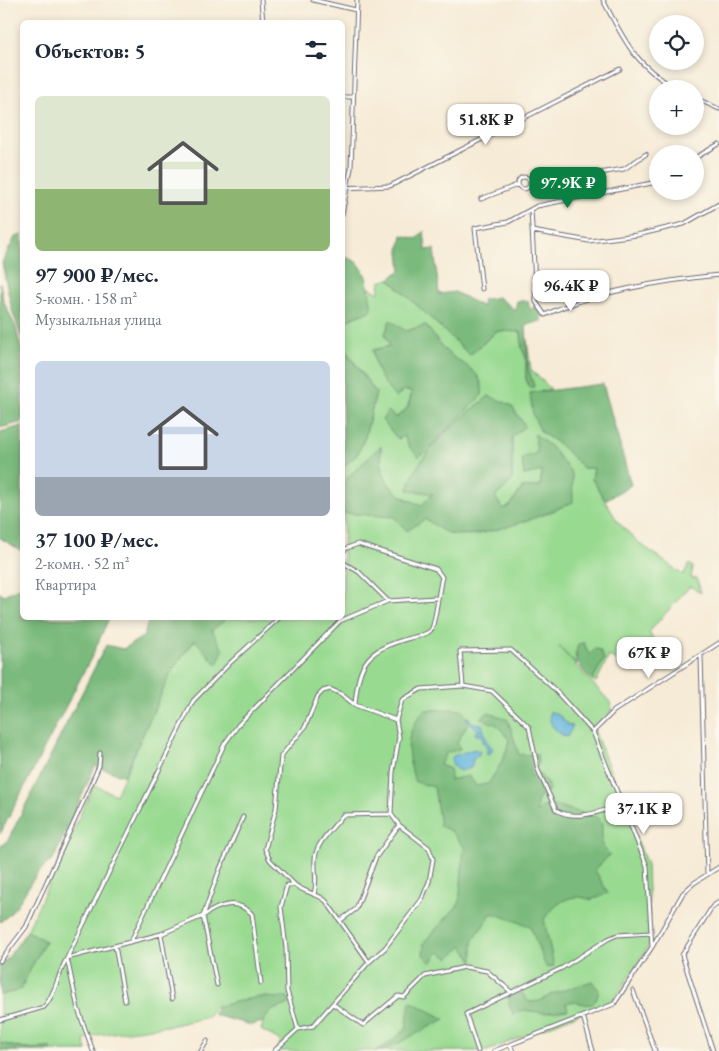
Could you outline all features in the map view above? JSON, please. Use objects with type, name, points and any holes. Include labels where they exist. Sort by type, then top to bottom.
[{"type":"street","points":[[261,0],[262,20]]},
{"type":"street","points":[[313,0],[356,10]]},
{"type":"street","points":[[345,201],[351,168],[357,0]]},
{"type":"street","points":[[603,0],[634,56],[644,67],[664,80]]},
{"type":"street","points":[[348,188],[390,186],[620,69]]},
{"type":"street","points":[[345,97],[353,97]]},
{"type":"street","points":[[704,102],[719,109]]},
{"type":"street","points":[[704,153],[719,144]]},
{"type":"street","points":[[481,199],[517,185],[520,178],[526,177],[529,180],[544,182],[624,169],[646,154]]},
{"type":"street","points":[[517,185],[522,189],[526,189],[530,184],[529,180]]},
{"type":"street","points":[[482,289],[474,228],[508,222],[536,206],[649,184]]},
{"type":"street","points":[[532,231],[589,241],[637,235],[684,224],[719,204]]},
{"type":"street","points":[[532,209],[536,302],[545,315],[567,304],[685,278],[719,275]]},
{"type":"street","points":[[345,550],[358,544],[436,569],[442,577],[436,598],[435,624],[428,632],[401,640],[368,656],[362,664],[355,705]]},
{"type":"street","points":[[345,564],[359,572],[388,601]]},
{"type":"street","points":[[345,619],[388,601],[436,598]]},
{"type":"street","points":[[0,1020],[44,1007],[49,1001],[60,969],[193,702],[230,663],[277,620]]},
{"type":"street","points":[[130,940],[225,743],[238,724],[342,620]]},
{"type":"street","points":[[593,732],[614,711],[701,656],[719,642]]},
{"type":"street","points":[[463,686],[460,651],[511,650],[554,689],[593,732],[621,805],[648,866],[652,947]]},
{"type":"street","points":[[701,656],[708,874]]},
{"type":"street","points":[[274,1051],[298,1029],[313,1026],[334,1004],[370,962],[385,948],[422,900],[429,882],[433,859],[429,848],[399,825],[392,814],[393,772],[399,736],[396,720],[402,700],[421,689],[463,686],[492,691],[529,727],[538,770],[556,810],[561,813],[590,815],[621,805]]},
{"type":"street","points":[[370,962],[326,901],[314,895],[304,893],[270,860],[265,850],[276,809],[282,756],[305,726],[318,696],[323,691],[330,689],[341,694],[355,705],[396,720]]},
{"type":"street","points":[[0,961],[26,927],[86,798],[99,766],[100,753]]},
{"type":"street","points":[[314,895],[317,879],[314,857],[324,838],[343,816],[392,814]]},
{"type":"street","points":[[217,985],[202,916],[219,871],[243,817]]},
{"type":"street","points":[[341,920],[356,909],[376,857],[399,825]]},
{"type":"street","points":[[494,1051],[614,1004],[652,947],[684,893],[719,867]]},
{"type":"street","points":[[295,885],[287,885],[281,907],[286,948],[287,991],[298,1029]]},
{"type":"street","points":[[713,1051],[682,955],[712,907],[719,902]]},
{"type":"street","points":[[67,958],[115,946],[130,940],[160,934],[226,904],[238,905],[252,914],[261,983]]},
{"type":"street","points":[[478,1051],[466,1014],[562,968],[608,939],[618,936],[651,933]]},
{"type":"street","points":[[160,934],[172,999]]},
{"type":"street","points":[[115,946],[125,1001]]},
{"type":"street","points":[[67,958],[78,1009],[93,1051]]},
{"type":"street","points":[[334,1004],[363,1025],[398,996],[404,997],[425,976],[465,967],[487,971],[511,992]]},
{"type":"street","points":[[633,990],[655,1051]]},
{"type":"street","points":[[583,1016],[593,1051]]},
{"type":"street","points":[[201,1051],[207,1041]]},
{"type":"street","points":[[510,1045],[513,1051]]},
{"type":"green space","points":[[424,231],[426,250],[434,249],[439,294],[455,292],[483,307],[482,300],[498,297],[515,310],[517,301],[528,301],[530,310],[535,306],[541,314],[541,321],[526,325],[528,368],[534,387],[529,388],[526,379],[526,358],[522,348],[521,332],[497,331],[470,355],[389,279],[401,270],[399,251],[402,235],[417,239]]},
{"type":"green space","points":[[20,236],[20,332],[12,310],[2,263],[15,237]]},
{"type":"green space","points":[[345,257],[352,259],[363,269],[368,284],[372,310],[345,321]]},
{"type":"green space","points":[[389,279],[470,355],[497,331],[521,332],[522,348],[526,358],[526,379],[529,388],[534,386],[528,368],[526,333],[531,370],[551,389],[530,393],[541,432],[559,444],[583,468],[594,468],[592,479],[618,522],[638,542],[683,575],[689,564],[693,567],[691,578],[697,579],[701,593],[690,586],[649,632],[656,645],[621,669],[616,660],[609,656],[596,682],[592,680],[604,659],[575,653],[577,665],[558,646],[610,702],[612,711],[593,727],[647,865],[650,944],[614,1000],[487,1051],[276,1051],[281,1041],[261,1030],[269,1002],[215,1006],[208,1017],[173,1025],[97,1035],[84,1040],[87,1051],[50,1051],[50,1048],[25,1049],[0,1043],[0,995],[20,990],[45,941],[27,931],[94,785],[116,795],[172,670],[195,640],[225,620],[345,620],[345,512],[425,518],[450,534],[477,535],[549,513],[572,502],[535,434],[537,453],[522,458],[524,475],[542,471],[540,486],[522,488],[510,506],[503,509],[495,497],[512,481],[512,437],[467,413],[433,446],[418,466],[433,493],[422,505],[395,491],[390,485],[382,469],[381,447],[347,478],[345,484],[345,465],[357,455],[365,437],[376,393],[345,349],[345,337],[348,335],[345,334],[345,321],[371,310],[368,287],[379,293],[380,282]],"holes":[[[426,325],[450,355],[475,373],[482,386],[482,395],[419,457],[410,448],[404,436],[398,439],[383,420],[400,415],[406,408],[412,392],[403,390],[396,398],[373,350],[390,346],[385,334],[388,326],[406,331]]]},
{"type":"green space","points":[[0,283],[3,300],[16,328],[20,344],[20,423],[0,428]]},
{"type":"green space","points":[[390,320],[406,331],[426,325],[450,355],[475,373],[482,386],[482,395],[419,457],[410,448],[404,436],[398,439],[382,420],[388,411],[396,418],[408,408],[412,392],[403,390],[396,398],[383,382],[375,364],[373,350],[390,346],[385,334]]},
{"type":"green space","points":[[345,350],[376,393],[365,437],[357,455],[345,465]]},
{"type":"green space","points":[[603,384],[631,485],[605,500],[592,479],[594,468],[583,468],[559,444],[541,432],[533,415],[530,393]]},
{"type":"green space","points":[[489,396],[511,405],[525,426],[512,437],[512,481],[495,497],[503,509],[510,506],[522,488],[540,486],[542,471],[524,475],[522,458],[537,453],[535,434],[551,447],[572,473],[573,502],[513,525],[464,535],[448,533],[425,519],[407,531],[394,517],[345,513],[345,484],[347,478],[381,446],[382,468],[389,484],[402,497],[422,505],[433,494],[408,490],[412,477],[429,450]]},
{"type":"green space","points":[[20,427],[20,550],[0,538],[0,432]]},
{"type":"green space","points":[[20,587],[20,620],[108,620],[92,656],[0,834],[0,593],[4,595]]},
{"type":"green space","points":[[148,620],[225,620],[212,630],[223,650],[217,665],[195,640],[172,670],[124,776],[95,766],[53,860],[38,873],[15,908],[0,922],[0,847],[8,840],[106,645],[123,649],[144,636]]},
{"type":"green space","points":[[584,643],[589,655],[595,649],[600,650],[604,659],[592,680],[581,668],[577,660],[578,644]]},
{"type":"green space","points":[[425,710],[462,710],[469,722],[457,743],[460,749],[446,753],[440,765],[450,769],[449,780],[469,776],[476,786],[488,784],[498,768],[506,752],[509,739],[497,725],[480,718],[489,712],[508,720],[519,755],[537,754],[538,765],[529,770],[532,777],[539,774],[547,783],[549,790],[538,800],[536,813],[547,803],[597,817],[602,824],[602,846],[610,854],[595,870],[608,893],[590,900],[576,897],[564,900],[553,908],[544,919],[554,966],[546,967],[530,926],[492,913],[473,940],[473,962],[463,946],[449,958],[439,952],[431,963],[423,955],[424,942],[459,904],[464,847],[451,831],[440,826],[434,787],[415,782],[408,744],[413,727]]},
{"type":"green space","points":[[27,931],[45,941],[20,990],[0,995],[0,964],[7,959]]},
{"type":"green space","points":[[592,981],[599,990],[597,998],[591,1004],[572,1002],[566,1003],[568,1010],[545,1013],[523,1010],[514,1015],[509,1005],[509,994],[522,993],[529,1002],[540,1001],[552,994]]},
{"type":"green space","points":[[287,996],[289,1004],[271,1011],[263,1022],[251,1025],[214,1015],[216,1007],[260,997],[278,998]]},
{"type":"green space","points":[[410,1001],[445,1019],[383,1051],[375,1051],[387,1045],[406,1029]]},
{"type":"green space","points":[[0,1043],[25,1049],[51,1048],[51,1051],[3,1051],[0,1050]]},
{"type":"water","points":[[550,711],[560,716],[568,725],[573,726],[567,737],[553,727],[549,715]]},
{"type":"water","points":[[467,716],[473,723],[482,724],[487,742],[493,748],[490,754],[486,753],[488,749],[483,742],[482,735],[476,735],[475,732],[480,731],[468,721]]},
{"type":"water","points":[[474,749],[480,751],[478,756],[474,757],[471,768],[460,771],[454,767],[452,763],[453,756]]}]
